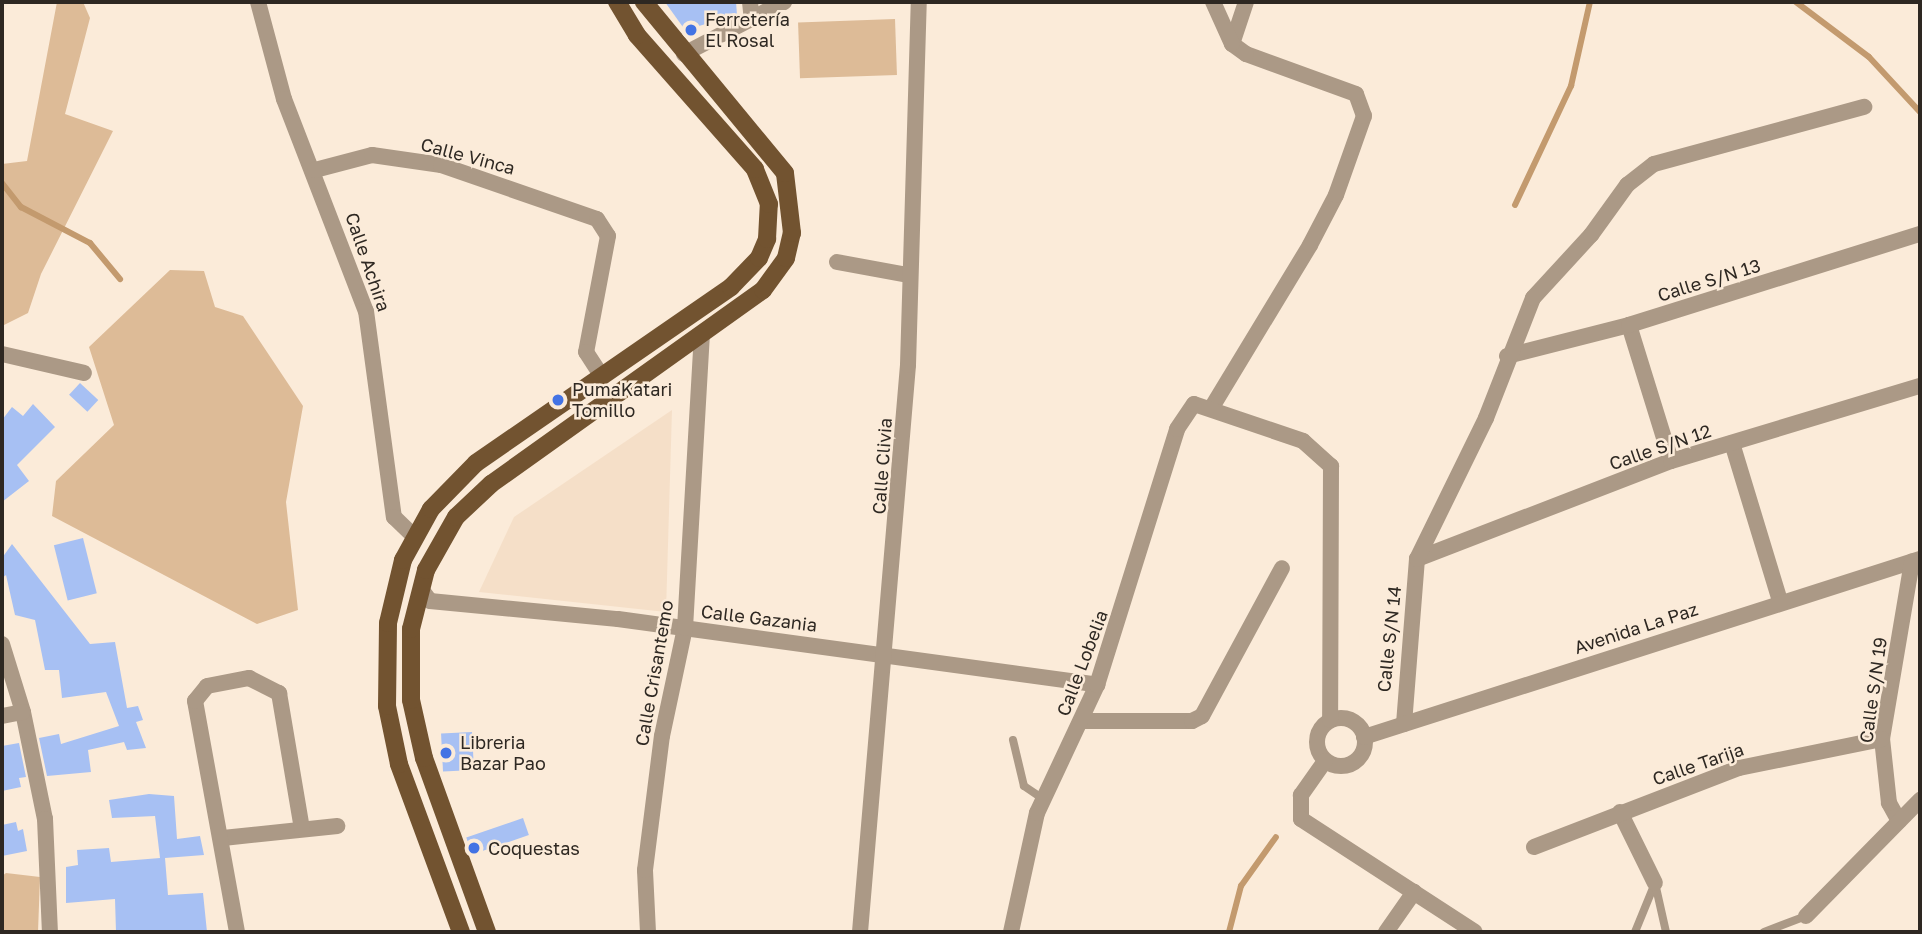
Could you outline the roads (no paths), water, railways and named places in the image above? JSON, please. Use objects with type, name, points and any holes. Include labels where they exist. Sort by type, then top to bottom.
[{"type":"main road","points":[[461,932],[392,737],[385,677],[396,583],[414,536],[431,509],[476,463],[731,287],[759,258],[769,204],[755,169],[637,35],[617,2]]},
{"type":"main road","points":[[487,932],[416,728],[411,629],[421,589],[444,534],[471,502],[746,305],[775,274],[786,257],[794,212],[779,165],[684,54],[644,2]]},
{"type":"main road","points":[[689,317],[702,336]]},
{"type":"main road","points":[[396,583],[421,589]]},
{"type":"street","name":"Calle Achira","points":[[258,2],[284,99],[315,170],[373,339],[394,517],[414,536]]},
{"type":"street","points":[[750,2],[752,20]]},
{"type":"street","points":[[684,54],[696,43],[732,33],[784,2]]},
{"type":"street","name":"Calle Clivia","points":[[860,932],[888,653],[908,365],[908,275],[919,2]]},
{"type":"street","points":[[1213,2],[1232,44],[1259,62],[1356,94],[1364,116],[1336,195],[1310,245],[1212,407],[1303,440],[1331,466],[1330,720],[1316,744],[1325,761],[1340,766],[1354,763],[1364,737],[1351,721],[1330,720]]},
{"type":"street","points":[[1232,44],[1246,2]]},
{"type":"street","points":[[1417,559],[1486,418],[1507,356],[1533,298],[1638,174],[1654,164],[1864,107]]},
{"type":"street","name":"Calle Vinca","points":[[315,170],[372,155],[441,165],[528,193],[605,227],[586,352],[602,377]]},
{"type":"street","name":"Calle S/N 13","points":[[1507,356],[1629,325],[1920,234]]},
{"type":"street","points":[[837,262],[908,275]]},
{"type":"street","points":[[1629,325],[1671,461]]},
{"type":"street","name":"Calle Crisantemo","points":[[648,932],[645,870],[662,736],[685,628],[702,336]]},
{"type":"street","points":[[2,354],[84,373]]},
{"type":"street","name":"Calle S/N 12","points":[[1417,559],[1671,461],[1920,386]]},
{"type":"street","name":"Calle Lobelia","points":[[1011,932],[1043,799],[1097,685],[1189,407],[1212,407]]},
{"type":"street","points":[[1732,443],[1780,601]]},
{"type":"street","name":"Calle S/N 14","points":[[1405,724],[1417,559]]},
{"type":"street","name":"Avenida La Paz","points":[[1364,737],[1780,601],[1916,561]]},
{"type":"street","name":"Calle S/N 19","points":[[1899,821],[1889,803],[1882,739],[1916,561]]},
{"type":"street","points":[[1081,721],[1192,722],[1202,716],[1282,568]]},
{"type":"street","name":"Calle Gazania","points":[[421,589],[430,601],[888,653],[1097,685]]},
{"type":"street","points":[[2,644],[23,712],[46,819],[50,932]]},
{"type":"street","points":[[237,932],[223,838],[195,701],[207,686],[249,678],[279,693],[285,706],[302,829]]},
{"type":"street","points":[[2,716],[23,712]]},
{"type":"street","name":"Calle Tarija","points":[[1534,847],[1740,768],[1882,739]]},
{"type":"street","points":[[1325,761],[1301,795],[1301,819],[1475,932]]},
{"type":"street","points":[[1805,916],[1920,800]]},
{"type":"street","points":[[1620,812],[1655,883]]},
{"type":"street","points":[[223,838],[337,825]]},
{"type":"street","points":[[1386,932],[1414,892]]},
{"type":"lane","points":[[1013,740],[1024,786],[1043,799]]},
{"type":"lane","points":[[1635,932],[1655,883]]},
{"type":"lane","points":[[1655,883],[1666,932]]},
{"type":"lane","points":[[1764,932],[1805,916]]},
{"type":"waterway","points":[[1515,205],[1571,86],[1590,2]]},
{"type":"waterway","points":[[1796,2],[1869,57],[1920,112]]},
{"type":"waterway","points":[[2,183],[21,207],[90,243],[120,279]]},
{"type":"waterway","points":[[1229,932],[1241,886],[1276,837]]},
{"type":"place","name":"Ferretería El Rosal","points":[[691,30]]},
{"type":"place","name":"PumaKatari Tomillo","points":[[558,400]]},
{"type":"place","name":"Libreria Bazar Pao","points":[[446,753]]},
{"type":"place","name":"Coquestas","points":[[474,848]]}]
